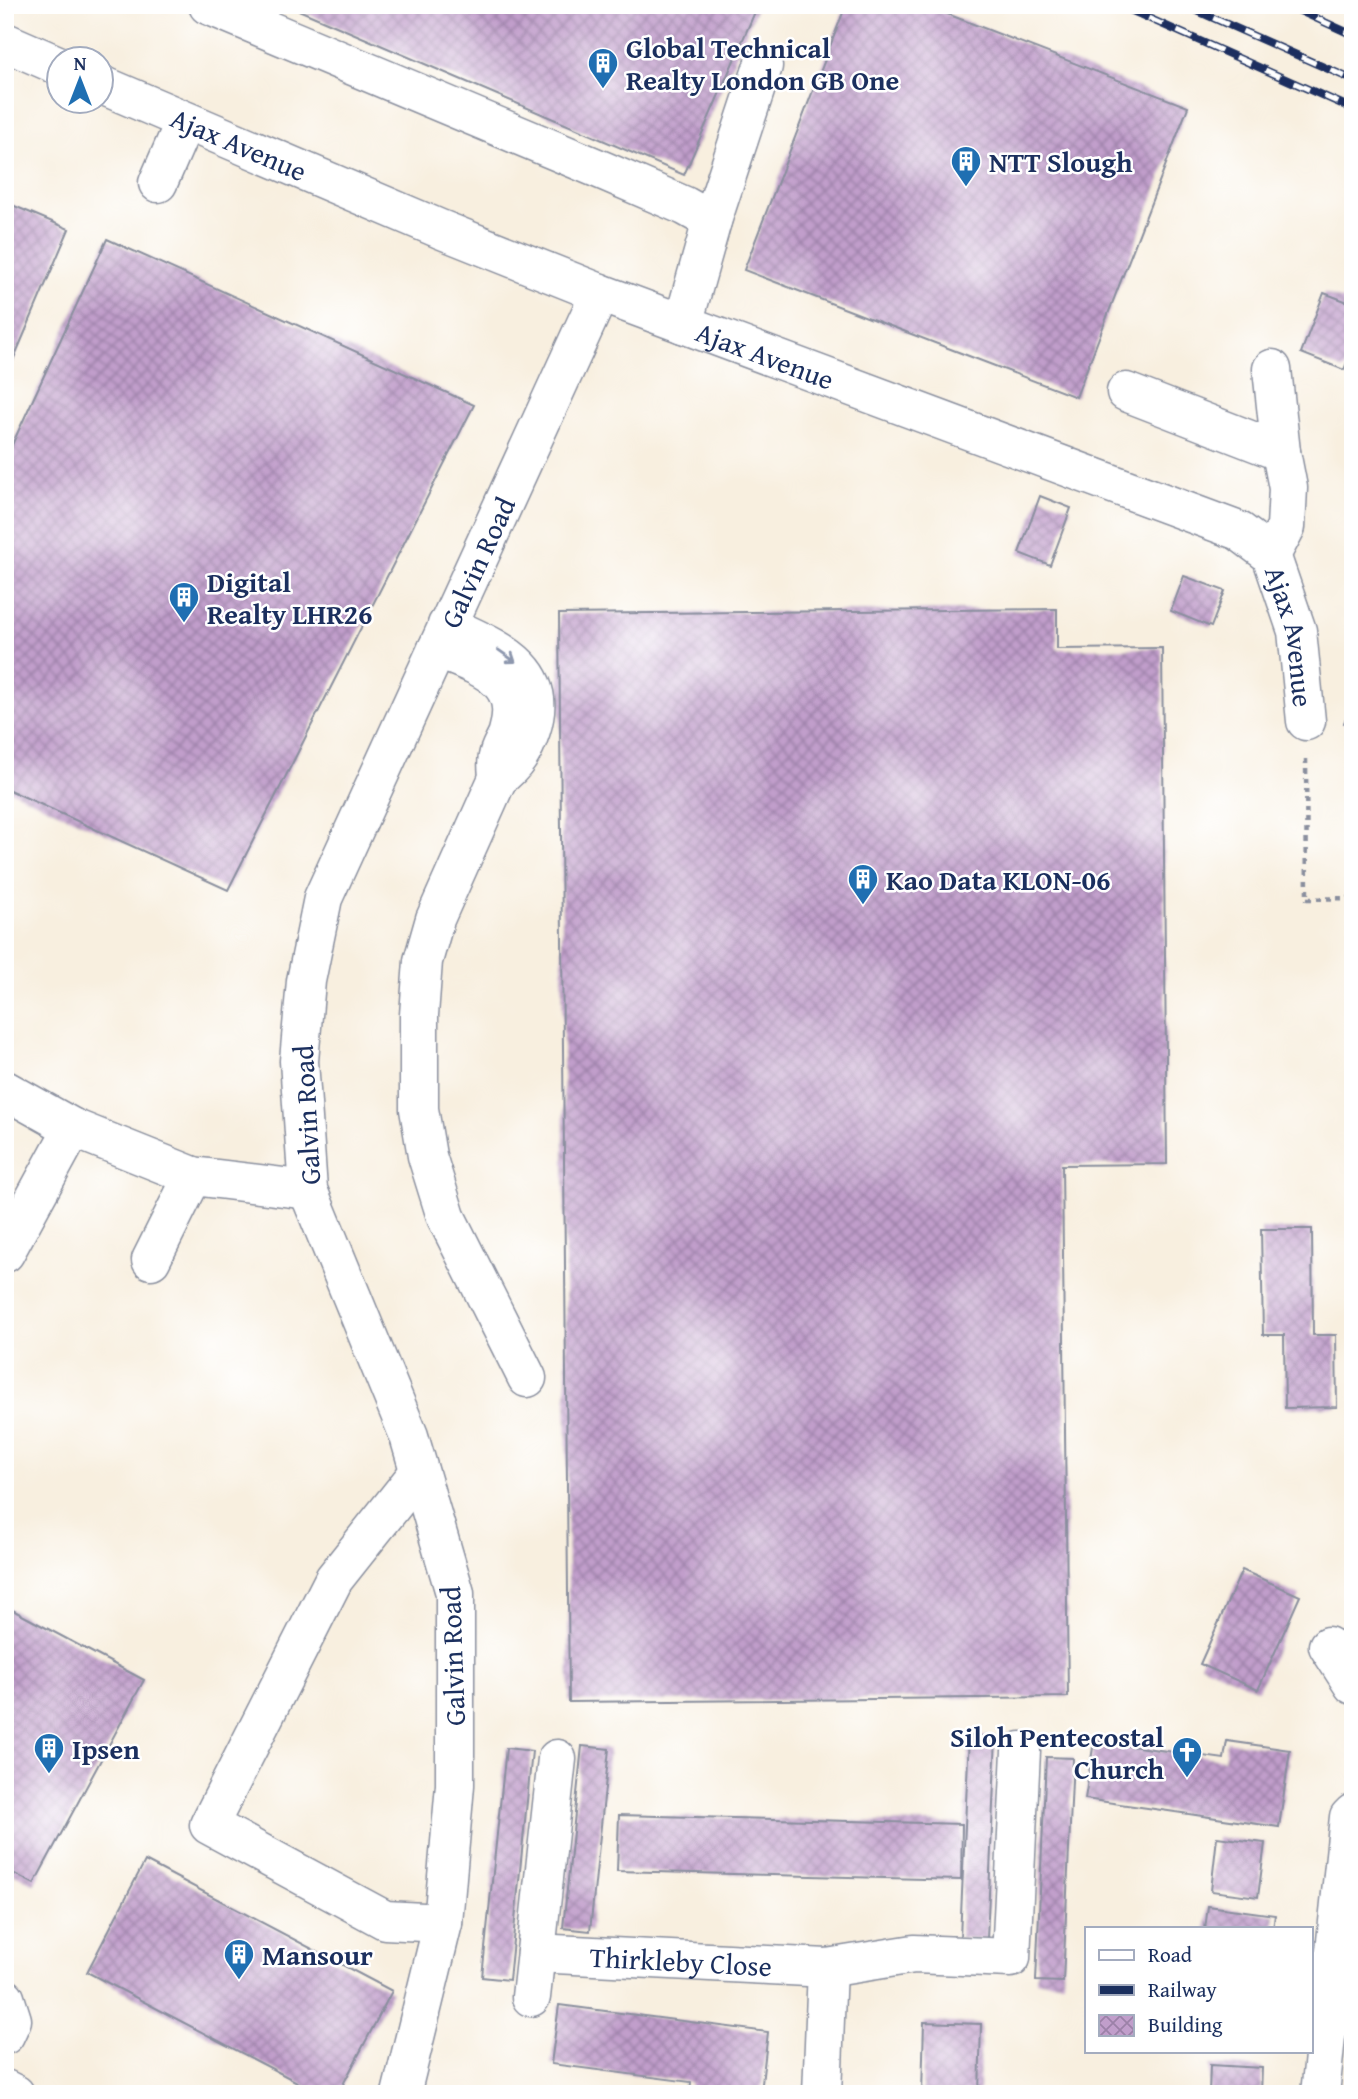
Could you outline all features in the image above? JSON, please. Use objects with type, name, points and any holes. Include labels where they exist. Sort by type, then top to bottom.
[{"type":"street","points":[[208,5],[627,181],[712,221]]},
{"type":"street","points":[[5,42],[46,60]]},
{"type":"street","points":[[683,324],[712,221],[763,66]]},
{"type":"street","name":"Ajax Avenue","points":[[116,91],[440,229],[600,293],[1239,531],[1271,555],[1297,632],[1306,721]]},
{"type":"street","points":[[158,183],[185,121]]},
{"type":"street","name":"Galvin Road","points":[[401,2094],[443,1923],[455,1785],[455,1593],[409,1436],[308,1190],[299,1061],[306,981],[323,898],[600,293]]},
{"type":"street","points":[[1271,555],[1286,527],[1288,488],[1280,452],[1272,369]]},
{"type":"street","points":[[1126,393],[1280,452]]},
{"type":"street","points":[[442,637],[497,678],[510,695],[512,710],[508,732],[497,757],[498,778],[435,919],[423,961],[419,1015],[419,1109],[427,1156],[446,1217],[527,1378]]},
{"type":"street","points":[[5,1090],[73,1128],[193,1176],[308,1190]]},
{"type":"street","points":[[5,1253],[73,1128]]},
{"type":"street","points":[[151,1260],[193,1176]]},
{"type":"street","points":[[419,1472],[334,1579],[209,1825],[385,1920],[443,1923]]},
{"type":"street","points":[[1328,1646],[1353,1685]]},
{"type":"street","name":"Thirkleby Close","points":[[536,1953],[827,1968],[914,1954],[1011,1958],[1021,1751]]},
{"type":"street","points":[[531,1997],[557,1759]]},
{"type":"street","points":[[1320,2094],[1349,1817],[1353,1813]]},
{"type":"street","points":[[821,2094],[827,1968]]},
{"type":"street","points":[[5,1998],[12,2020],[5,2035]]},
{"type":"street","points":[[5,2089],[15,2094]]},
{"type":"path","points":[[1306,721],[1307,899],[1353,898]]},
{"type":"building","name":"Global Technical Realty London GB One","points":[[287,5],[758,5],[684,175]]},
{"type":"building","name":"NTT Slough","points":[[846,5],[924,5],[1188,107],[1076,397],[744,270]]},
{"type":"building","points":[[5,202],[69,229],[5,379]]},
{"type":"building","name":"Digital Realty LHR26","points":[[107,239],[474,405],[228,890],[5,788],[5,460]]},
{"type":"building","points":[[1324,293],[1353,304],[1353,347],[1344,370],[1301,353]]},
{"type":"building","points":[[1040,496],[1071,508],[1050,565],[1019,553]]},
{"type":"building","points":[[1184,576],[1225,591],[1211,627],[1171,611]]},
{"type":"building","name":"Kao Data KLON-06","points":[[1057,609],[1057,649],[1162,648],[1167,1164],[1062,1165],[1068,1697],[569,1702],[559,614]]},
{"type":"building","points":[[1353,700],[1353,726],[1344,723]]},
{"type":"building","points":[[1261,1229],[1312,1229],[1313,1335],[1336,1335],[1337,1407],[1285,1408],[1284,1335],[1263,1335]]},
{"type":"building","points":[[1242,1570],[1300,1596],[1258,1690],[1200,1664]]},
{"type":"building","name":"Ipsen","points":[[5,1606],[144,1680],[34,1884],[5,1869]]},
{"type":"building","points":[[969,1736],[996,1737],[987,1939],[960,1938]]},
{"type":"building","name":"Siloh Pentecostal Church","points":[[1094,1741],[1224,1759],[1227,1741],[1290,1750],[1279,1827],[1085,1799]]},
{"type":"building","points":[[582,1746],[609,1749],[590,1931],[563,1928]]},
{"type":"building","points":[[506,1748],[532,1751],[509,1980],[482,1977]]},
{"type":"building","points":[[1046,1757],[1073,1758],[1063,1982],[1036,1981]]},
{"type":"building","points":[[619,1815],[962,1824],[961,1880],[617,1871]]},
{"type":"building","points":[[1217,1837],[1265,1843],[1258,1897],[1211,1891]]},
{"type":"building","name":"Mansour","points":[[145,1861],[392,1991],[338,2094],[320,2094],[87,1972]]},
{"type":"building","points":[[1208,1906],[1275,1915],[1273,1927],[1205,1927]]},
{"type":"building","points":[[559,2005],[768,2032],[761,2092],[750,2090],[750,2094],[690,2094],[691,2082],[551,2064]]},
{"type":"building","points":[[924,2022],[981,2024],[979,2094],[922,2094]]},
{"type":"building","points":[[1210,2065],[1262,2068],[1261,2094],[1209,2094]]},
{"type":"railway","points":[[1119,5],[1353,109]]},
{"type":"railway","points":[[1184,5],[1353,80]]},
{"type":"railway","points":[[1287,5],[1353,35]]},
{"type":"railway","points":[[1341,5],[1353,11]]},
{"type":"place","name":"Global Technical Realty London GB One","points":[[603,90]]},
{"type":"place","name":"NTT Slough","points":[[966,188]]},
{"type":"place","name":"Digital Realty LHR26","points":[[184,624]]},
{"type":"place","name":"Kao Data KLON-06","points":[[863,906]]},
{"type":"place","name":"Ipsen","points":[[49,1775]]},
{"type":"place","name":"Siloh Pentecostal Church","points":[[1187,1779]]},
{"type":"place","name":"Mansour","points":[[239,1981]]}]
